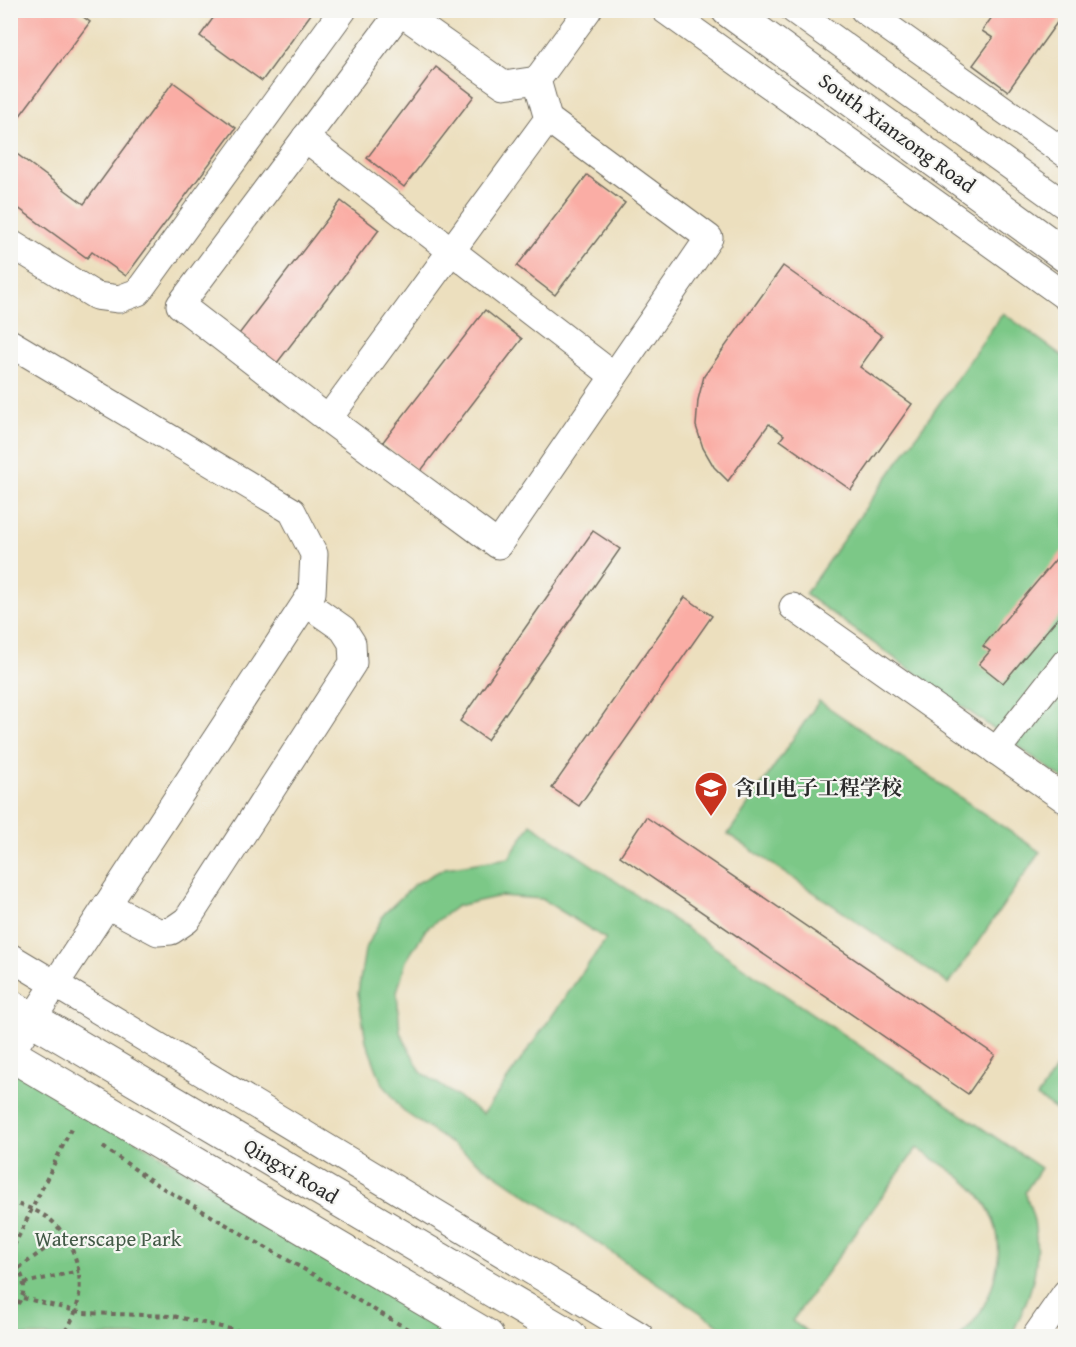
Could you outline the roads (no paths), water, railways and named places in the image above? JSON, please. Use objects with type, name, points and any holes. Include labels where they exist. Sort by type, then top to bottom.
[{"type":"main road","name":"South Xianzong Road","points":[[728,10],[1065,256]]},
{"type":"main road","name":"Qingxi Road","points":[[21,1012],[570,1336]]},
{"type":"main road","name":"Qingxi Road","points":[[10,1054],[76,1117],[487,1336]]},
{"type":"street","points":[[10,243],[96,296],[119,299],[138,292],[343,10]]},
{"type":"street","points":[[537,80],[548,118],[709,238],[498,545],[328,419],[180,305],[400,12],[504,86],[537,80],[588,10]]},
{"type":"street","points":[[665,10],[1065,297]]},
{"type":"street","points":[[794,10],[1065,206]]},
{"type":"street","points":[[864,10],[1065,154]]},
{"type":"street","points":[[328,419],[548,118]]},
{"type":"street","points":[[305,138],[614,376]]},
{"type":"street","points":[[10,343],[292,511],[314,554],[312,594],[55,984],[21,1012],[10,1054]]},
{"type":"street","points":[[107,905],[158,932],[171,931],[187,920],[353,663],[352,643],[343,629],[306,603]]},
{"type":"street","points":[[793,607],[1065,800]]},
{"type":"street","points":[[996,751],[1065,663]]},
{"type":"street","points":[[10,957],[640,1336]]},
{"type":"street","points":[[1036,1336],[1065,1293]]},
{"type":"place","name":"含山电子工程学校","points":[[711,817]]},
{"type":"park label","name":"Waterscape Park","points":[[108,1239]]}]
